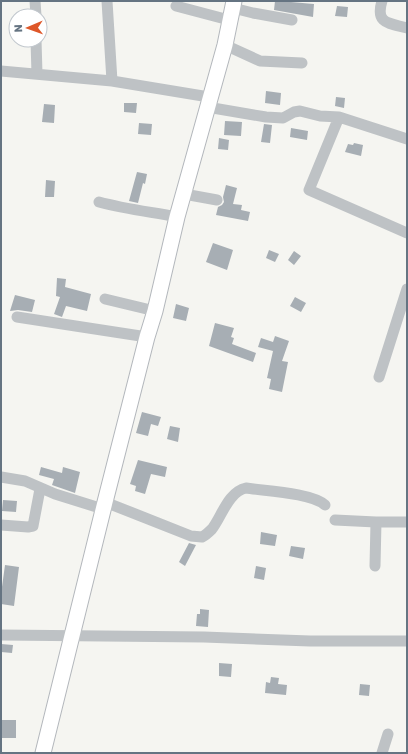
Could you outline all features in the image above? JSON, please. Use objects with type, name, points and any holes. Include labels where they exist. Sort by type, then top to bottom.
[{"type":"street","points":[[107,1],[112,81]]},
{"type":"street","points":[[382,1],[379,9],[380,16],[383,21],[407,28]]},
{"type":"street","points":[[176,6],[232,10],[292,20]]},
{"type":"street","points":[[43,753],[147,337],[155,311],[208,102],[225,46],[232,10]]},
{"type":"street","points":[[225,46],[260,61],[302,63]]},
{"type":"street","points":[[36,48],[37,74]]},
{"type":"street","points":[[1,71],[112,81],[208,102],[266,117],[283,118],[294,112],[300,111],[320,116],[339,118],[407,140]]},
{"type":"street","points":[[339,118],[310,190],[407,234]]},
{"type":"street","points":[[184,194],[217,200]]},
{"type":"street","points":[[99,202],[178,217]]},
{"type":"street","points":[[379,376],[407,289]]},
{"type":"street","points":[[105,299],[155,311]]},
{"type":"street","points":[[17,317],[147,337]]},
{"type":"street","points":[[1,477],[25,481],[55,494],[104,505],[191,536],[202,537],[211,530],[236,492],[246,488],[320,500],[326,505]]},
{"type":"street","points":[[1,525],[33,526],[40,488]]},
{"type":"street","points":[[335,520],[407,522]]},
{"type":"street","points":[[375,566],[376,522]]},
{"type":"street","points":[[1,635],[204,637],[310,641],[407,641]]},
{"type":"street","points":[[382,753],[388,734]]},
{"type":"building","points":[[275,1],[291,1],[314,4],[313,17],[274,10]]},
{"type":"building","points":[[337,6],[348,7],[347,17],[335,16]]},
{"type":"building","points":[[266,91],[281,93],[280,105],[265,103]]},
{"type":"building","points":[[336,97],[345,98],[344,108],[335,106]]},
{"type":"building","points":[[124,103],[137,103],[136,113],[124,112]]},
{"type":"building","points":[[44,104],[55,105],[54,123],[42,122]]},
{"type":"building","points":[[225,121],[242,122],[241,136],[224,135]]},
{"type":"building","points":[[139,123],[152,124],[151,135],[138,134]]},
{"type":"building","points":[[264,124],[272,125],[270,143],[261,142]]},
{"type":"building","points":[[291,128],[308,131],[307,140],[290,137]]},
{"type":"building","points":[[219,138],[229,140],[228,150],[218,149]]},
{"type":"building","points":[[354,143],[363,145],[361,156],[345,152],[348,144],[353,145]]},
{"type":"building","points":[[137,172],[147,174],[138,203],[129,201]]},
{"type":"building","points":[[46,180],[55,181],[54,197],[45,197]]},
{"type":"building","points":[[226,185],[237,188],[233,204],[242,205],[241,210],[250,212],[248,221],[216,215],[218,207],[224,202],[223,197]]},
{"type":"building","points":[[213,243],[233,250],[227,270],[206,262]]},
{"type":"building","points":[[269,250],[279,254],[275,262],[266,258]]},
{"type":"building","points":[[294,251],[301,256],[294,265],[288,260]]},
{"type":"building","points":[[57,278],[66,279],[65,287],[91,294],[87,311],[66,306],[62,317],[54,314],[60,297],[56,296]]},
{"type":"building","points":[[15,295],[35,300],[32,312],[18,310],[10,311]]},
{"type":"building","points":[[295,297],[306,303],[301,312],[290,306]]},
{"type":"building","points":[[176,304],[189,308],[186,321],[173,318]]},
{"type":"building","points":[[215,323],[234,328],[231,337],[234,338],[232,344],[256,353],[253,362],[209,346]]},
{"type":"building","points":[[275,336],[289,341],[282,361],[288,362],[282,392],[269,389],[271,379],[267,378],[273,351],[258,347],[261,338],[273,342]]},
{"type":"building","points":[[142,412],[161,417],[158,426],[151,424],[148,436],[136,433]]},
{"type":"building","points":[[170,426],[180,428],[178,442],[167,439]]},
{"type":"building","points":[[138,460],[167,467],[165,477],[151,474],[145,494],[135,491],[136,486],[130,484]]},
{"type":"building","points":[[41,467],[62,473],[63,467],[80,472],[75,493],[52,485],[54,479],[39,475]]},
{"type":"building","points":[[3,500],[17,501],[16,512],[2,511]]},
{"type":"building","points":[[261,532],[277,535],[275,546],[260,544]]},
{"type":"building","points":[[189,543],[196,545],[185,566],[179,562]]},
{"type":"building","points":[[291,546],[305,548],[303,559],[289,556]]},
{"type":"building","points":[[5,565],[19,567],[14,606],[1,604]]},
{"type":"building","points":[[256,566],[266,568],[264,580],[254,578]]},
{"type":"building","points":[[200,609],[209,610],[208,627],[196,626],[197,614],[200,614]]},
{"type":"building","points":[[1,644],[13,645],[12,653],[1,652]]},
{"type":"building","points":[[219,663],[232,664],[231,677],[219,676]]},
{"type":"building","points":[[271,677],[279,678],[278,684],[287,685],[286,695],[265,693],[266,682],[270,683]]},
{"type":"building","points":[[360,684],[370,685],[369,696],[359,695]]},
{"type":"building","points":[[1,720],[16,720],[16,738],[1,738]]}]
